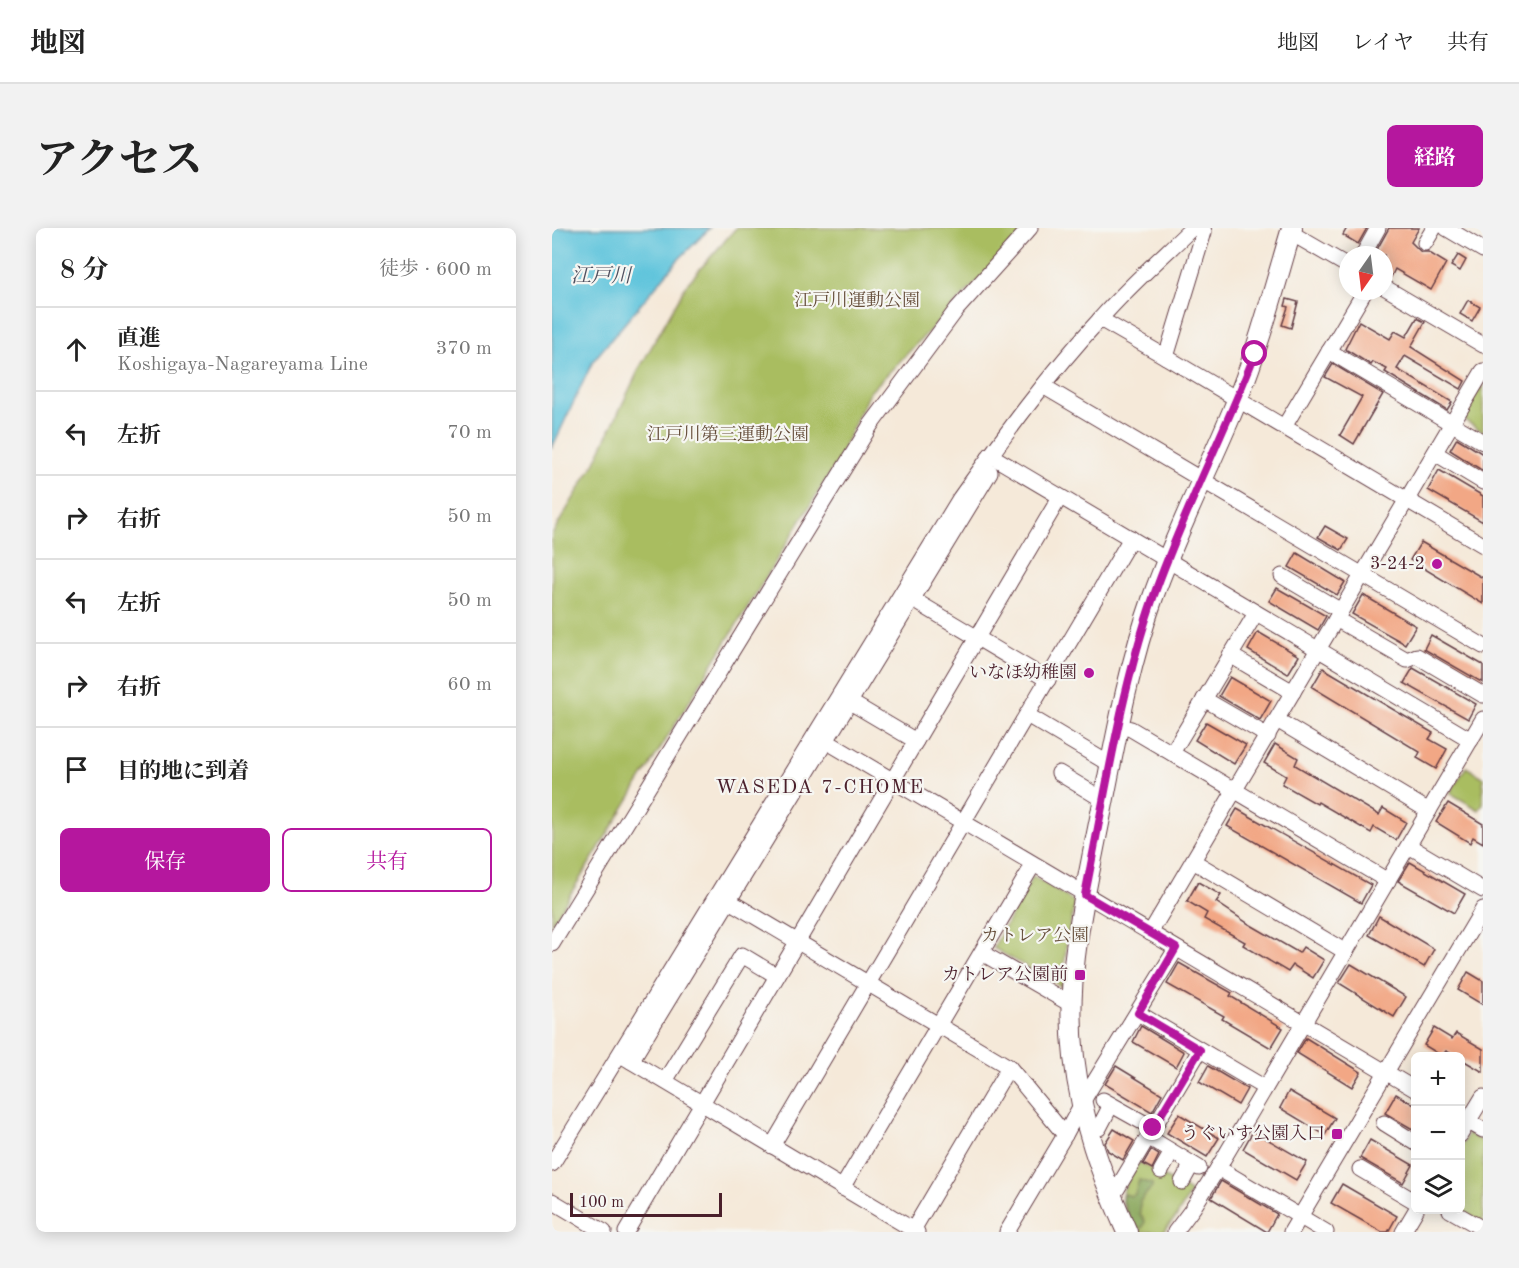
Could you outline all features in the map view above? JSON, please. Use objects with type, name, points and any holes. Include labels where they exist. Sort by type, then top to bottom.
[{"type":"main road","points":[[1127,1232],[1096,1160],[1081,1105],[1074,1055],[1072,1005],[1074,955],[1119,726],[1140,640],[1167,560],[1255,354],[1292,230]]},
{"type":"street","points":[[552,944],[870,426],[957,309],[1030,228]]},
{"type":"street","points":[[552,1164],[729,901],[912,600],[994,458],[1043,386],[1100,319],[1192,228]]},
{"type":"street","points":[[1166,357],[1203,228]]},
{"type":"street","points":[[1368,246],[1378,228]]},
{"type":"street","points":[[1425,243],[1434,228]]},
{"type":"street","points":[[1446,228],[1483,250]]},
{"type":"street","points":[[1292,230],[1339,260]]},
{"type":"street","points":[[1393,292],[1483,345]]},
{"type":"street","points":[[1284,427],[1360,300]]},
{"type":"street","points":[[1100,319],[1483,545]]},
{"type":"street","points":[[1329,351],[1483,442]]},
{"type":"street","points":[[1150,933],[1483,371]]},
{"type":"street","points":[[1043,386],[1483,646]]},
{"type":"street","points":[[1435,453],[1483,482]]},
{"type":"street","points":[[994,458],[1471,740]]},
{"type":"street","points":[[625,1058],[896,600],[960,498],[994,458]]},
{"type":"street","points":[[626,1232],[1060,497]]},
{"type":"street","points":[[772,1146],[1131,538]]},
{"type":"street","points":[[1282,576],[1407,660],[1417,656],[1483,695]]},
{"type":"street","points":[[912,600],[1048,680]]},
{"type":"street","points":[[1172,753],[1256,613]]},
{"type":"street","points":[[1230,655],[1293,692]]},
{"type":"street","points":[[1204,699],[1268,736]]},
{"type":"street","points":[[850,702],[916,741]]},
{"type":"street","points":[[1027,715],[1093,755],[1112,762]]},
{"type":"street","points":[[1175,1232],[1218,1168],[1483,719]]},
{"type":"street","points":[[1277,720],[1429,811]]},
{"type":"street","points":[[1119,726],[1131,729],[1388,881]]},
{"type":"street","points":[[826,741],[963,823],[1015,848],[1033,865],[1411,1087]]},
{"type":"street","points":[[1059,773],[1104,798]]},
{"type":"street","points":[[1409,846],[1483,890]]},
{"type":"street","points":[[1193,861],[1346,952]]},
{"type":"street","points":[[842,1188],[1033,865]]},
{"type":"street","points":[[729,901],[1009,1067],[1065,1135]]},
{"type":"street","points":[[1291,1232],[1483,909]]},
{"type":"street","points":[[1007,1232],[1176,948]]},
{"type":"street","points":[[982,953],[1072,1005]]},
{"type":"street","points":[[665,1082],[742,955],[777,976]]},
{"type":"street","points":[[1138,1013],[1265,1088]]},
{"type":"street","points":[[1110,1193],[1117,1189],[1200,1050]]},
{"type":"street","points":[[625,1058],[915,1231],[1009,1067]]},
{"type":"street","points":[[1465,1121],[1483,1097]]},
{"type":"street","points":[[1099,1128],[1107,1102],[1172,1152],[1195,1166],[1182,1182]]},
{"type":"street","points":[[1384,1123],[1411,1140]]},
{"type":"street","points":[[1465,1125],[1483,1130]]},
{"type":"street","points":[[1161,1171],[1172,1152]]},
{"type":"street","points":[[1218,1168],[1326,1232]]},
{"type":"street","points":[[1360,1169],[1411,1199]]},
{"type":"street","points":[[552,1201],[604,1232]]},
{"type":"street","points":[[1403,1232],[1413,1214]]},
{"type":"street","points":[[1458,1214],[1483,1229]]},
{"type":"green space","name":"江戸川第三運動公園","points":[[736,228],[1029,228],[869,393],[837,462],[552,924],[552,534],[593,466],[639,369],[687,284]]},
{"type":"green space","points":[[1483,382],[1483,432],[1461,418]]},
{"type":"green space","points":[[1466,767],[1483,777],[1483,803],[1479,810],[1450,793]]},
{"type":"green space","name":"カトレア公園","points":[[1033,876],[1075,902],[1067,940],[1062,987],[993,948]]},
{"type":"green space","points":[[1468,1133],[1483,1142],[1483,1223],[1465,1213],[1465,1139]]},
{"type":"green space","points":[[1139,1162],[1191,1192],[1176,1217],[1163,1232],[1134,1232],[1122,1202],[1123,1190]]},
{"type":"green space","points":[[1139,1180],[1152,1184],[1152,1187],[1140,1201],[1140,1214],[1145,1221],[1143,1227],[1135,1231],[1122,1199],[1123,1194],[1132,1196],[1135,1194]]},
{"type":"water","name":"江戸川","points":[[552,228],[710,228],[677,261],[593,361],[552,448]]},
{"type":"building","points":[[1347,228],[1367,228],[1358,244],[1343,235]]},
{"type":"building","points":[[1389,228],[1419,228],[1411,242],[1421,252],[1428,252],[1446,263],[1431,290],[1395,269],[1393,273],[1393,246],[1379,246]]},
{"type":"building","points":[[1458,255],[1466,260],[1460,271],[1451,266]]},
{"type":"building","points":[[1287,299],[1298,302],[1291,328],[1282,325],[1288,307],[1285,306]]},
{"type":"building","points":[[1468,300],[1480,307],[1472,321],[1460,314]]},
{"type":"building","points":[[1417,318],[1425,322],[1411,347],[1465,381],[1461,389],[1405,356],[1397,369],[1452,402],[1447,410],[1385,372],[1387,369],[1373,362],[1371,365],[1345,349],[1359,321],[1390,339],[1395,331],[1406,337]]},
{"type":"building","points":[[1333,364],[1383,394],[1354,444],[1340,435],[1362,397],[1325,377]]},
{"type":"building","points":[[1457,438],[1483,454],[1483,471],[1450,450]]},
{"type":"building","points":[[1439,470],[1483,496],[1483,522],[1428,490]]},
{"type":"building","points":[[1325,526],[1348,539],[1341,550],[1318,537]]},
{"type":"building","name":"3-24-2","points":[[1421,542],[1483,578],[1483,604],[1410,560]]},
{"type":"building","points":[[1297,553],[1345,582],[1337,595],[1289,567]]},
{"type":"building","points":[[1277,588],[1326,616],[1318,630],[1269,601]]},
{"type":"building","points":[[1363,595],[1416,626],[1405,644],[1352,614]]},
{"type":"building","points":[[1258,632],[1299,656],[1288,674],[1248,650]]},
{"type":"building","points":[[1431,635],[1483,665],[1483,683],[1424,649]]},
{"type":"building","points":[[1323,668],[1433,733],[1429,739],[1447,749],[1436,769],[1417,758],[1420,752],[1312,687]]},
{"type":"building","points":[[1413,668],[1476,704],[1468,719],[1404,683]]},
{"type":"building","points":[[1230,677],[1271,701],[1260,720],[1219,696]]},
{"type":"building","points":[[1206,722],[1246,745],[1234,764],[1195,740]]},
{"type":"building","points":[[1275,744],[1298,758],[1295,765],[1379,815],[1383,808],[1406,822],[1396,840],[1374,827],[1371,833],[1282,784],[1286,776],[1264,763]]},
{"type":"building","points":[[1448,803],[1483,824],[1483,843],[1473,837],[1470,843],[1436,822]]},
{"type":"building","points":[[1237,809],[1371,885],[1361,903],[1227,826]]},
{"type":"building","points":[[1410,862],[1465,894],[1454,913],[1398,881]]},
{"type":"building","points":[[1198,882],[1221,895],[1216,902],[1249,924],[1299,953],[1303,947],[1324,960],[1313,978],[1293,965],[1288,972],[1243,945],[1245,942],[1204,919],[1207,913],[1187,901]]},
{"type":"building","points":[[1379,916],[1434,949],[1424,967],[1369,935]]},
{"type":"building","points":[[1179,963],[1232,993],[1230,996],[1283,1028],[1271,1048],[1222,1019],[1224,1016],[1167,984]]},
{"type":"building","points":[[1351,964],[1406,997],[1394,1017],[1339,983]]},
{"type":"building","points":[[1468,972],[1483,981],[1483,1005],[1458,990]]},
{"type":"building","points":[[1141,1026],[1184,1052],[1176,1067],[1133,1042]]},
{"type":"building","points":[[1434,1028],[1452,1039],[1456,1033],[1483,1049],[1483,1072],[1465,1061],[1465,1052],[1435,1052],[1424,1045]]},
{"type":"building","points":[[1306,1038],[1361,1072],[1352,1087],[1297,1053]]},
{"type":"building","points":[[1116,1066],[1162,1094],[1152,1112],[1105,1084]]},
{"type":"building","points":[[1208,1066],[1247,1089],[1238,1105],[1199,1082]]},
{"type":"building","points":[[1289,1091],[1335,1118],[1325,1135],[1280,1108]]},
{"type":"building","points":[[1396,1094],[1411,1103],[1411,1128],[1385,1113]]},
{"type":"building","points":[[1179,1114],[1219,1138],[1207,1157],[1167,1133]]},
{"type":"building","points":[[1114,1129],[1134,1141],[1123,1160],[1108,1151],[1105,1143]]},
{"type":"building","points":[[1253,1131],[1307,1162],[1296,1180],[1243,1149]]},
{"type":"building","points":[[1370,1140],[1411,1164],[1411,1169],[1403,1183],[1360,1158]]},
{"type":"building","points":[[1151,1150],[1159,1155],[1152,1169],[1143,1164]]},
{"type":"building","points":[[1221,1181],[1277,1214],[1267,1232],[1211,1198]]},
{"type":"building","points":[[1342,1184],[1397,1216],[1388,1232],[1382,1232],[1331,1203]]},
{"type":"place","name":"3-24-2","points":[[1437,564]]},
{"type":"place","name":"いなほ幼稚園","points":[[1089,673]]},
{"type":"place","name":"カトレア公園前","points":[[1080,975]]},
{"type":"place","name":"うぐいす公園入口","points":[[1337,1134]]},
{"type":"district","name":"WASEDA 7-CHOME","points":[[820,788]]},
{"type":"route","points":[[1153,1128],[1200,1050],[1138,1013],[1176,948],[1085,895],[1128,687],[1153,598],[1255,354]]},
{"type":"park label","name":"江戸川運動公園","points":[[857,301]]}]
